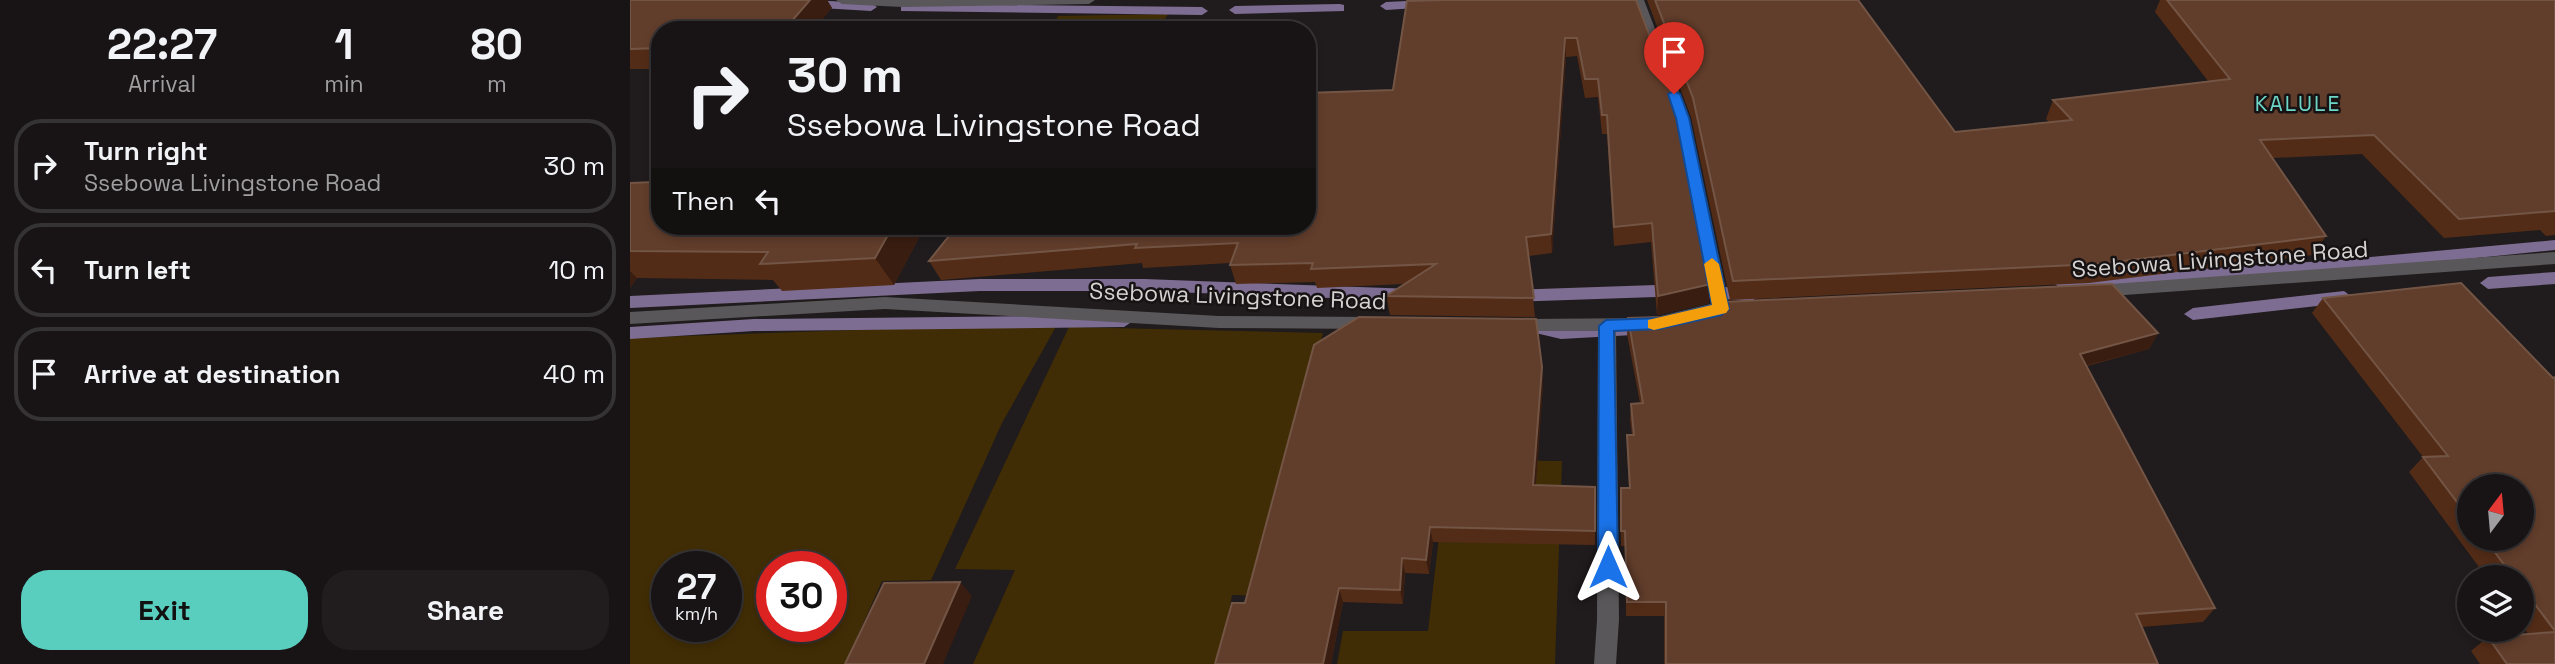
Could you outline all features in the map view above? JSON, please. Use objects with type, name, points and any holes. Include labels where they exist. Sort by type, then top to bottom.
[{"type":"street","points":[[842,0],[902,3],[1089,0]]},
{"type":"street","points":[[1638,0],[1682,118],[1721,310]]},
{"type":"street","name":"Ssebowa Livingstone Road","points":[[2075,292],[2555,258]]},
{"type":"street","name":"Ssebowa Livingstone Road","points":[[630,318],[885,303],[1219,322],[1385,323]]},
{"type":"street","points":[[1496,324],[1606,326],[1671,321]]},
{"type":"street","points":[[1605,664],[1608,620],[1606,326]]},
{"type":"shaded area","points":[[1168,14],[1164,21],[1056,21],[1058,16]]},
{"type":"shaded area","points":[[1058,323],[1002,423],[931,580],[882,581],[845,664],[630,664],[630,338]]},
{"type":"shaded area","points":[[1069,327],[1323,333],[1257,577],[1271,596],[1232,595],[1219,664],[973,664],[1015,570],[955,569]]},
{"type":"shaded area","points":[[1448,460],[1562,461],[1555,664],[1337,664],[1343,631],[1428,631]]},
{"type":"building","points":[[630,0],[810,0],[792,21],[651,21],[651,48],[630,49]]},
{"type":"building","points":[[1636,0],[1674,100],[1711,284],[1658,296],[1652,223],[1614,227],[1607,115],[1602,115],[1598,79],[1585,79],[1577,38],[1565,38],[1551,234],[1526,237],[1534,298],[1386,296],[1436,264],[1311,269],[1313,263],[1230,265],[1238,243],[1135,248],[1137,244],[929,261],[950,235],[1316,235],[1316,93],[1393,90],[1407,1]]},
{"type":"building","points":[[1655,0],[1858,0],[1955,132],[2072,120],[2053,100],[2230,79],[2167,0],[2555,0],[2555,211],[2459,219],[2374,135],[2260,140],[2326,236],[2098,264],[1733,281],[1693,98]]},
{"type":"building","points":[[651,182],[651,235],[888,235],[875,258],[760,264],[768,252],[630,251],[630,183]]},
{"type":"building","points":[[2461,283],[2553,378],[2555,377],[2555,631],[2534,603],[2534,565],[2504,565],[2494,551],[2534,551],[2534,474],[2457,474],[2457,502],[2423,457],[2448,456],[2323,298]]},
{"type":"building","points":[[2112,284],[2158,333],[2080,354],[2215,608],[2136,614],[2158,664],[1666,664],[1666,602],[1627,602],[1625,531],[1621,531],[1621,488],[1630,488],[1627,435],[1634,435],[1631,404],[1643,403],[1628,318],[1661,317],[1723,302]]},
{"type":"building","points":[[1359,317],[1536,319],[1542,367],[1533,485],[1595,487],[1595,531],[1430,527],[1426,560],[1402,558],[1400,590],[1339,588],[1323,664],[1215,664],[1232,603],[1245,603],[1314,345]]},
{"type":"building","points":[[960,582],[924,664],[845,664],[884,583]]},
{"type":"building","points":[[2555,632],[2555,664],[2507,664],[2492,642],[2534,642],[2534,634]]},
{"type":"waterway","points":[[808,4],[871,7]]},
{"type":"waterway","points":[[1386,6],[1428,4]]},
{"type":"waterway","points":[[905,8],[1202,11]]},
{"type":"waterway","points":[[1235,10],[1340,8]]},
{"type":"waterway","points":[[2063,284],[2338,266],[2555,245]]},
{"type":"waterway","points":[[2488,283],[2555,278]]},
{"type":"waterway","points":[[630,302],[980,285],[1144,285],[1413,295]]},
{"type":"waterway","points":[[1511,296],[1685,290],[1752,295]]},
{"type":"waterway","points":[[2193,314],[2344,297]]},
{"type":"waterway","points":[[630,333],[754,325],[1124,321]]},
{"type":"waterway","points":[[1533,327],[1561,333],[1651,328]]},
{"type":"slow traffic","points":[[1654,324],[1721,309],[1712,264]]},
{"type":"district","name":"KALULE","points":[[2298,103]]},
{"type":"route","points":[[1608,567],[1606,326],[1659,324],[1721,309],[1682,118],[1674,94]]}]
